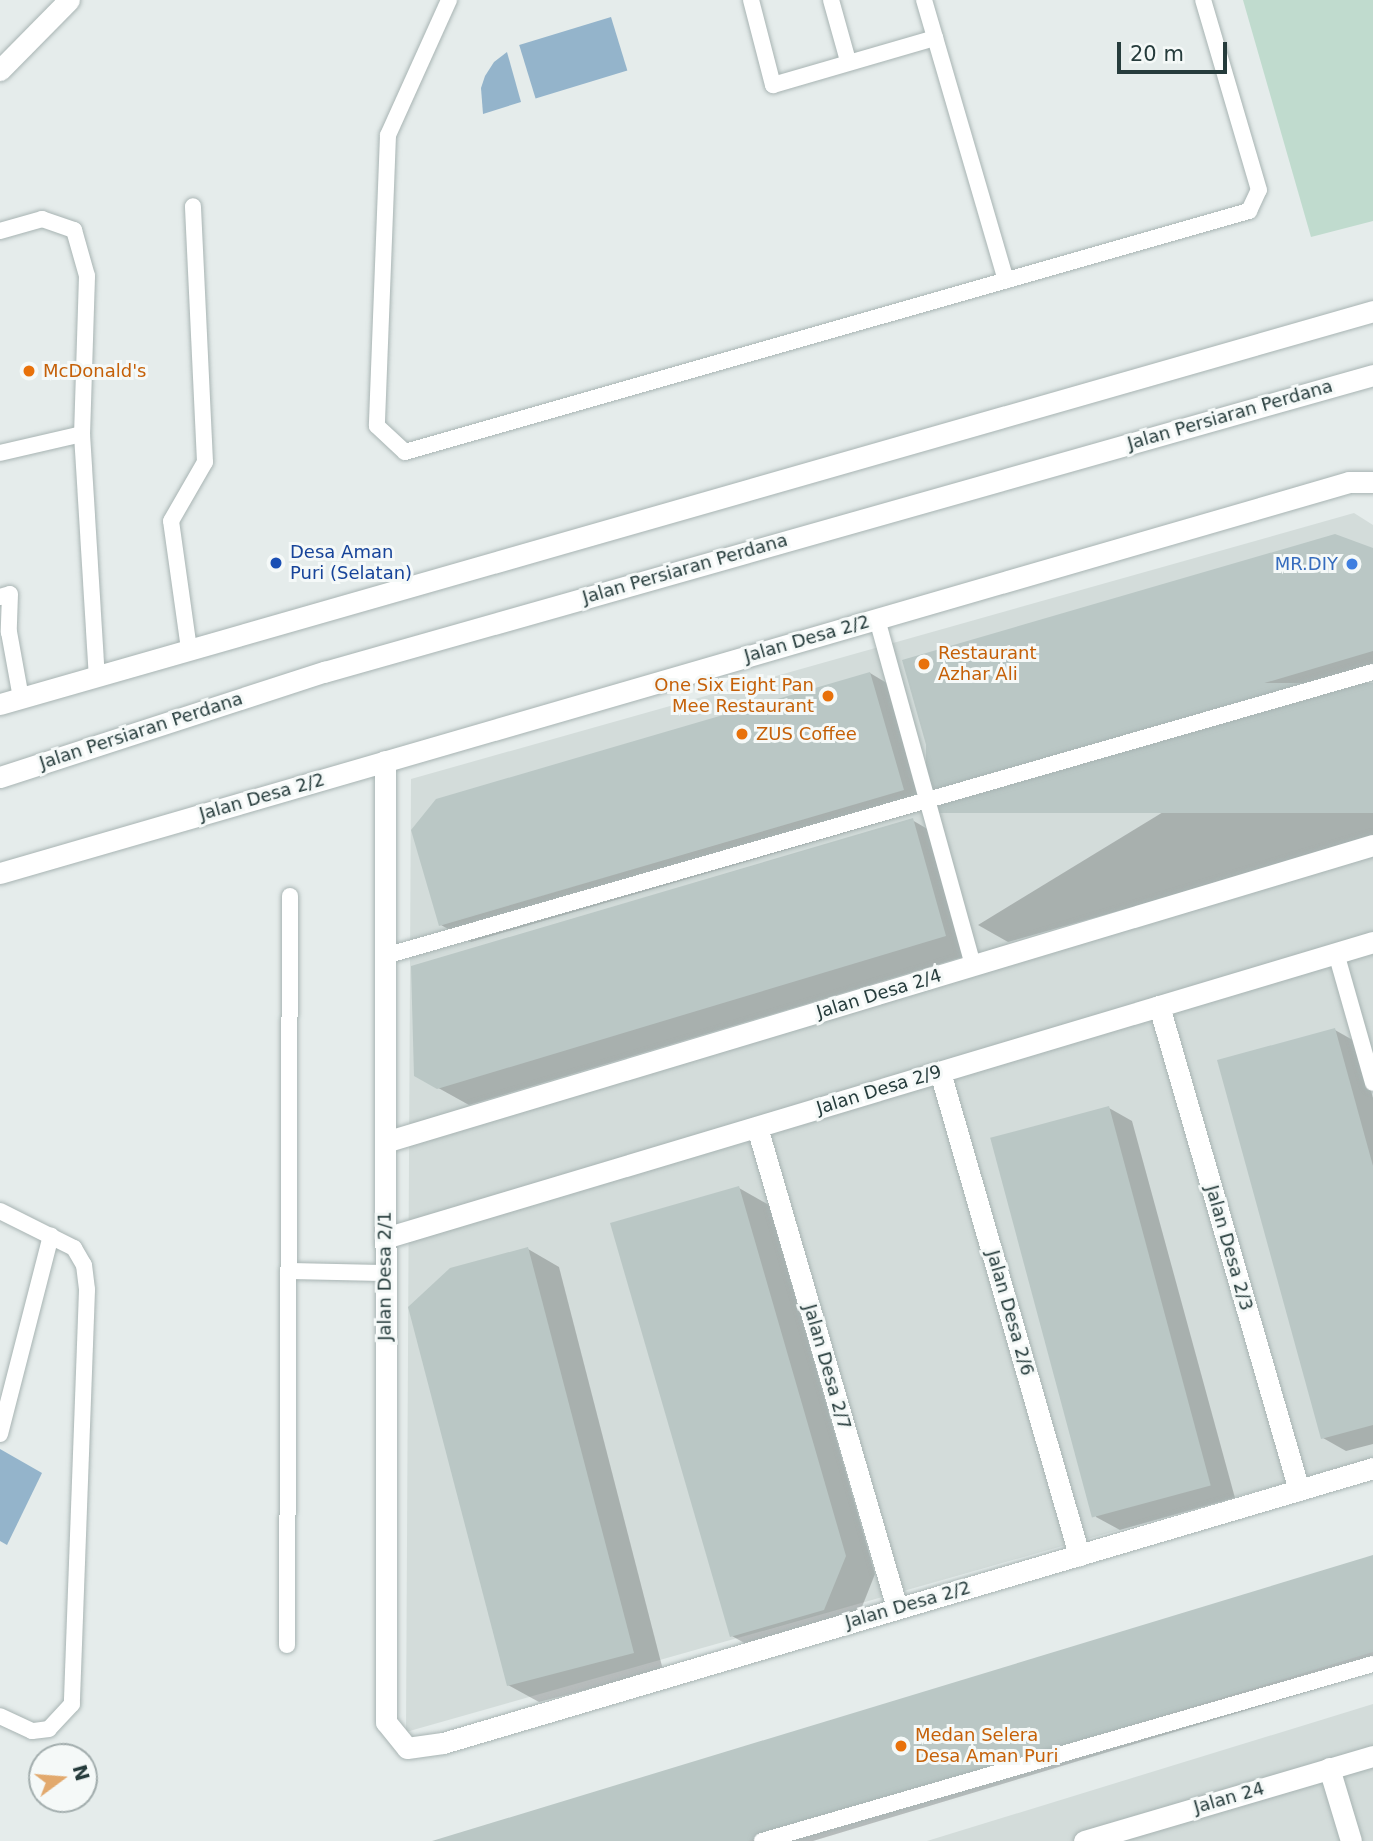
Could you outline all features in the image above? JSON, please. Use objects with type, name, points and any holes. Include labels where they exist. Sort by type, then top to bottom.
[{"type":"street","points":[[0,70],[69,0]]},
{"type":"street","points":[[0,704],[1373,310]]},
{"type":"street","name":"Jalan Persiaran Perdana","points":[[0,777],[324,672],[1373,375]]},
{"type":"street","points":[[1336,385],[1373,389]]},
{"type":"street","name":"Jalan Desa 2/2","points":[[0,873],[1349,482],[1373,482]]},
{"type":"street","name":"Jalan Desa 2/1","points":[[385,761],[386,1722],[407,1748],[443,1743]]},
{"type":"street","name":"Jalan Desa 2/4","points":[[385,1142],[1373,845]]},
{"type":"street","name":"Jalan Desa 2/9","points":[[386,1238],[1373,942]]},
{"type":"street","name":"Jalan Desa 2/3","points":[[1159,1006],[1299,1490]]},
{"type":"street","name":"Jalan Desa 2/6","points":[[940,1072],[1080,1555]]},
{"type":"street","name":"Jalan Desa 2/7","points":[[757,1127],[897,1608]]},
{"type":"street","name":"Jalan Desa 2/2","points":[[443,1743],[1373,1468]]},
{"type":"street","name":"Jalan 24","points":[[1084,1841],[1120,1836],[1373,1756]]},
{"type":"street","points":[[1329,1769],[1351,1841]]},
{"type":"lane","points":[[449,0],[388,135],[377,426],[405,452],[1249,211],[1259,190],[1203,0]]},
{"type":"lane","points":[[751,0],[773,85],[848,61],[936,38]]},
{"type":"lane","points":[[831,0],[848,61]]},
{"type":"lane","points":[[924,0],[1006,281]]},
{"type":"lane","points":[[189,649],[171,520],[205,462],[192,206]]},
{"type":"lane","points":[[0,231],[43,219],[74,230],[87,276],[82,434],[97,676]]},
{"type":"lane","points":[[0,453],[82,434]]},
{"type":"lane","points":[[0,597],[10,594],[9,632],[21,698]]},
{"type":"lane","points":[[877,619],[973,965]]},
{"type":"lane","points":[[385,956],[1373,672]]},
{"type":"lane","points":[[287,1645],[290,896]]},
{"type":"lane","points":[[1336,953],[1373,1083]]},
{"type":"lane","points":[[0,1211],[74,1248],[85,1265],[87,1290],[72,1704],[50,1729],[32,1731],[0,1716]]},
{"type":"lane","points":[[0,1434],[51,1236]]},
{"type":"lane","points":[[288,1271],[385,1273]]},
{"type":"lane","points":[[762,1841],[1373,1664]]},
{"type":"shaded area","points":[[1354,513],[1373,525],[1373,1458],[406,1732],[411,779]]},
{"type":"shaded area","points":[[1373,1704],[1373,1841],[927,1841]]},
{"type":"green space","points":[[1243,0],[1373,0],[1373,221],[1311,237]]},
{"type":"water","points":[[611,17],[627,71],[536,99],[519,45]]},
{"type":"water","points":[[507,52],[521,102],[483,114],[481,88],[485,76],[494,62]]},
{"type":"water","points":[[0,1449],[42,1473],[7,1545],[0,1541]]},
{"type":"building","points":[[1335,534],[1373,548],[1373,651],[936,780],[902,660]]},
{"type":"building","points":[[870,672],[904,790],[439,926],[411,830],[436,799]]},
{"type":"building","points":[[926,683],[1373,683],[1373,813],[926,813]]},
{"type":"building","points":[[913,818],[946,936],[437,1089],[414,1076],[411,966]]},
{"type":"building","points":[[1335,1028],[1373,1166],[1373,1425],[1321,1439],[1217,1060]]},
{"type":"building","points":[[1109,1106],[1211,1486],[1092,1517],[990,1138]]},
{"type":"building","points":[[739,1186],[846,1556],[824,1610],[730,1637],[610,1223]]},
{"type":"building","points":[[528,1247],[634,1653],[507,1686],[408,1307],[450,1268]]},
{"type":"building","name":"Medan Selera Desa Aman Puri","points":[[1373,1555],[1373,1652],[748,1841],[432,1841]]},
{"type":"place","name":"McDonald's","points":[[29,371]]},
{"type":"place","name":"Desa Aman Puri (Selatan)","points":[[276,563]]},
{"type":"place","name":"MR.DIY","points":[[1352,564]]},
{"type":"place","name":"Restaurant Azhar Ali","points":[[924,664]]},
{"type":"place","name":"One Six Eight Pan Mee Restaurant","points":[[828,696]]},
{"type":"place","name":"ZUS Coffee","points":[[742,734]]},
{"type":"place","name":"Medan Selera Desa Aman Puri","points":[[901,1746]]}]
